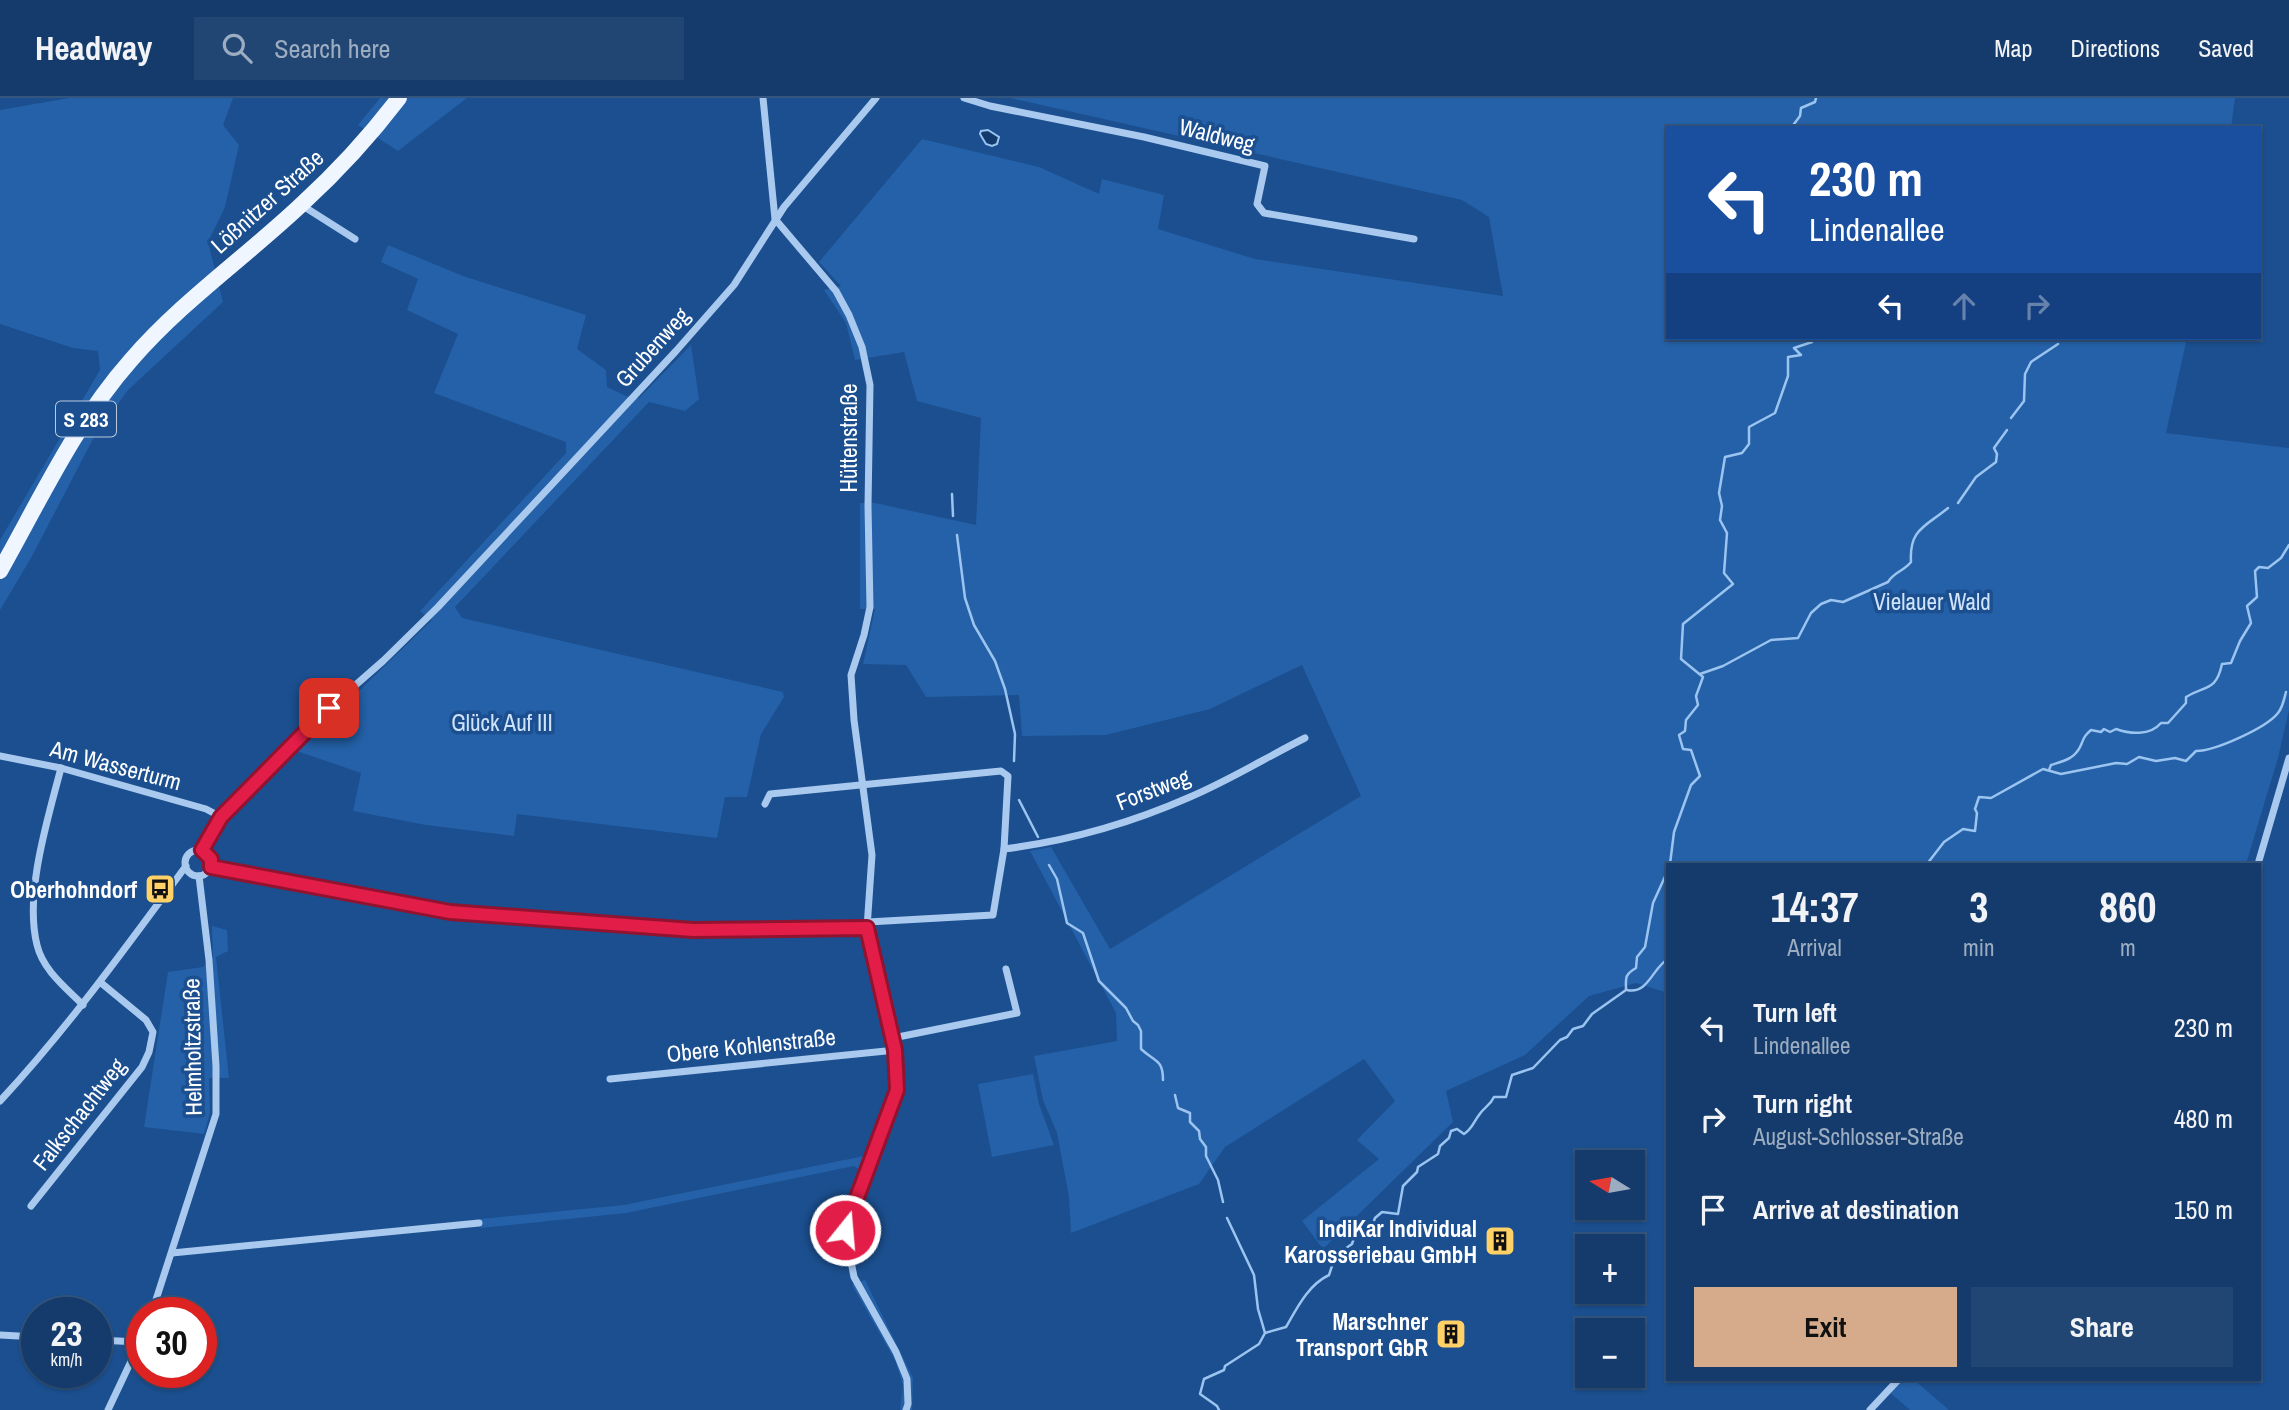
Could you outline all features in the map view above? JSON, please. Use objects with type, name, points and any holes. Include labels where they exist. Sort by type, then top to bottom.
[{"type":"main road","name":"Lößnitzer Straße","points":[[0,571],[83,423],[130,361],[200,290],[302,205],[363,143],[399,98]]},
{"type":"street","points":[[763,98],[775,219]]},
{"type":"street","name":"Grubenweg","points":[[202,850],[221,817],[311,724],[383,661],[438,607],[676,351],[726,294],[775,219],[876,98]]},
{"type":"street","name":"Waldweg","points":[[964,98],[990,106],[1144,136],[1265,166],[1257,204],[1264,213],[1414,239]]},
{"type":"street","points":[[302,205],[355,239]]},
{"type":"street","name":"Hüttenstraße","points":[[775,219],[836,291],[862,347],[870,385],[870,607],[851,674],[862,785]]},
{"type":"street","name":"Forstweg","points":[[1004,849],[1052,843],[1129,820],[1191,797],[1305,737]]},
{"type":"street","name":"Am Wasserturm","points":[[0,756],[61,768],[206,809],[221,817]]},
{"type":"street","points":[[2258,863],[2289,758]]},
{"type":"street","points":[[61,768],[43,836],[33,898],[37,946],[51,973],[83,1005]]},
{"type":"street","points":[[211,867],[450,912],[693,930],[868,925],[993,915],[1004,849],[1008,776],[1000,771],[770,794],[765,804]]},
{"type":"street","points":[[862,785],[872,855],[868,925],[895,1050],[897,1090],[845,1230],[854,1277],[896,1352],[907,1380],[906,1410]]},
{"type":"street","points":[[0,1101],[83,1005],[186,866],[189,854],[202,850],[211,859],[211,867],[206,874],[190,874],[186,866]]},
{"type":"street","name":"Helmholtzstraße","points":[[157,1297],[216,1114],[209,960],[198,876]]},
{"type":"street","points":[[892,1038],[1017,1013],[1006,969]]},
{"type":"street","name":"Falkschachtweg","points":[[31,1206],[142,1068],[149,1052],[153,1031],[146,1020],[100,982]]},
{"type":"street","name":"Obere Kohlenstraße","points":[[610,1079],[895,1050]]},
{"type":"street","points":[[172,1253],[480,1223]]},
{"type":"street","points":[[0,1335],[21,1336]]},
{"type":"street","points":[[108,1410],[126,1372]]},
{"type":"street","points":[[1870,1410],[1897,1381]]},
{"type":"green space","points":[[69,98],[233,98],[223,125],[239,145],[225,207],[208,242],[223,302],[128,390],[93,439],[31,558],[0,610],[0,540],[100,370],[98,351],[73,348],[0,324],[0,110]]},
{"type":"green space","points":[[380,98],[467,98],[398,151],[358,125]]},
{"type":"green space","name":"Vielauer Wald","points":[[1010,98],[2235,98],[2231,126],[1666,126],[1666,340],[2187,340],[2166,433],[2289,448],[2289,710],[2278,758],[2246,863],[1666,863],[1666,992],[1636,983],[1589,996],[1525,1055],[1446,1091],[1453,1122],[1323,1249],[1302,1221],[1379,1159],[1357,1140],[1395,1101],[1364,1059],[1225,1147],[1199,1184],[1071,1233],[1069,1197],[1057,1133],[1043,1100],[1034,1056],[1117,1041],[1116,1013],[1030,851],[1051,847],[1110,949],[1361,796],[1302,665],[1210,709],[1106,735],[1022,736],[1019,695],[926,697],[906,665],[863,664],[875,609],[860,609],[860,503],[875,503],[976,525],[981,418],[917,401],[904,352],[855,360],[846,323],[824,290],[841,286],[819,262],[922,139],[1039,167],[1099,194],[1102,179],[1164,195],[1158,229],[1255,259],[1503,296],[1489,217],[1462,200]]},
{"type":"green space","name":"Glück Auf III","points":[[388,245],[463,276],[586,315],[577,349],[606,370],[607,387],[626,396],[639,398],[691,345],[699,399],[685,411],[649,402],[455,607],[462,618],[783,692],[784,697],[761,734],[747,797],[725,797],[717,838],[517,814],[514,836],[426,825],[353,811],[361,773],[297,751],[432,620],[420,611],[566,453],[566,442],[434,393],[458,334],[407,310],[418,279],[381,262]]},
{"type":"green space","points":[[212,926],[227,930],[228,951],[216,957],[229,1078],[209,1078],[210,1113],[204,1134],[144,1127],[168,972],[203,967],[213,957]]},
{"type":"green space","points":[[1033,1074],[1039,1104],[1054,1145],[992,1157],[978,1084]]},
{"type":"green space","points":[[864,1156],[860,1170],[854,1166],[626,1213],[481,1228],[480,1219],[624,1205]]},
{"type":"green space","points":[[865,1280],[913,1378],[912,1410],[900,1410],[903,1385],[895,1360],[852,1285]]},
{"type":"green space","points":[[1897,1381],[1915,1381],[1949,1410],[1910,1410],[1887,1390]]},
{"type":"shaded area","points":[[988,130],[999,137],[997,144],[986,144],[980,134],[981,131]]},
{"type":"waterway","points":[[1792,126],[1800,116],[1801,108],[1815,102],[1816,98]]},
{"type":"waterway","points":[[1670,863],[1674,832],[1691,785],[1700,776],[1691,750],[1683,749],[1679,735],[1685,731],[1686,720],[1698,705],[1696,696],[1703,677],[1681,659],[1683,624],[1733,584],[1724,573],[1727,533],[1720,520],[1722,506],[1719,493],[1725,457],[1742,453],[1749,444],[1749,427],[1775,413],[1788,376],[1788,357],[1801,355],[1794,348],[1813,340]]},
{"type":"waterway","points":[[2011,418],[2024,401],[2025,374],[2031,362],[2058,344]]},
{"type":"waterway","points":[[1958,503],[1976,477],[1996,462],[1997,454],[1994,448],[2007,430]]},
{"type":"waterway","points":[[952,494],[953,516]]},
{"type":"waterway","points":[[1700,674],[1723,666],[1771,640],[1798,638],[1811,613],[1821,604],[1831,600],[1843,602],[1888,582],[1911,562],[1913,542],[1920,530],[1948,508]]},
{"type":"waterway","points":[[957,535],[965,598],[974,625],[995,661],[1005,689],[1015,734],[1014,761]]},
{"type":"waterway","points":[[2049,770],[2051,765],[2069,759],[2076,753],[2091,730],[2101,732],[2104,729],[2110,732],[2116,729],[2140,733],[2151,730],[2161,723],[2168,723],[2186,703],[2186,697],[2213,684],[2222,664],[2231,663],[2251,623],[2247,606],[2257,597],[2255,571],[2259,567],[2268,568],[2281,558],[2289,545]]},
{"type":"waterway","points":[[1928,863],[1944,842],[1963,829],[1975,831],[1975,809],[1979,797],[1991,798],[2043,769],[2061,774],[2116,763],[2127,764],[2139,757],[2156,761],[2175,758],[2186,761],[2196,751],[2227,743],[2272,719],[2280,711],[2286,692]]},
{"type":"waterway","points":[[1019,800],[1038,837]]},
{"type":"waterway","points":[[1049,865],[1057,879],[1067,923],[1083,933],[1099,981],[1126,1008],[1138,1025],[1141,1031],[1141,1049],[1160,1064],[1163,1080]]},
{"type":"waterway","points":[[1219,1410],[1200,1394],[1204,1379],[1224,1370],[1225,1366],[1259,1344],[1265,1333],[1286,1327],[1304,1298],[1315,1285],[1329,1275],[1333,1263],[1342,1255],[1342,1251],[1352,1244],[1355,1235],[1363,1226],[1372,1226],[1375,1218],[1382,1212],[1398,1214],[1403,1186],[1417,1172],[1418,1167],[1438,1154],[1440,1146],[1449,1138],[1451,1131],[1457,1129],[1464,1134],[1467,1132],[1494,1097],[1506,1097],[1512,1075],[1533,1068],[1573,1029],[1583,1026],[1592,1014],[1626,990],[1626,977],[1636,968],[1637,957],[1645,947],[1653,903],[1666,874]]},
{"type":"waterway","points":[[1627,990],[1640,988],[1666,961]]},
{"type":"waterway","points":[[1175,1095],[1178,1108],[1190,1113],[1190,1122],[1199,1131],[1200,1139],[1206,1147],[1206,1156],[1218,1180],[1223,1202]]},
{"type":"waterway","points":[[1227,1218],[1254,1275],[1258,1309],[1265,1333]]},
{"type":"place","name":"Oberhohndorf","points":[[160,889]]},
{"type":"place","name":"IndiKar Individual Karosseriebau GmbH","points":[[1500,1241]]},
{"type":"place","name":"Marschner Transport GbR","points":[[1451,1334]]},
{"type":"route","points":[[329,708],[221,817],[202,850],[209,855],[211,867],[450,912],[693,930],[867,928],[895,1050],[897,1090],[845,1230]]}]
